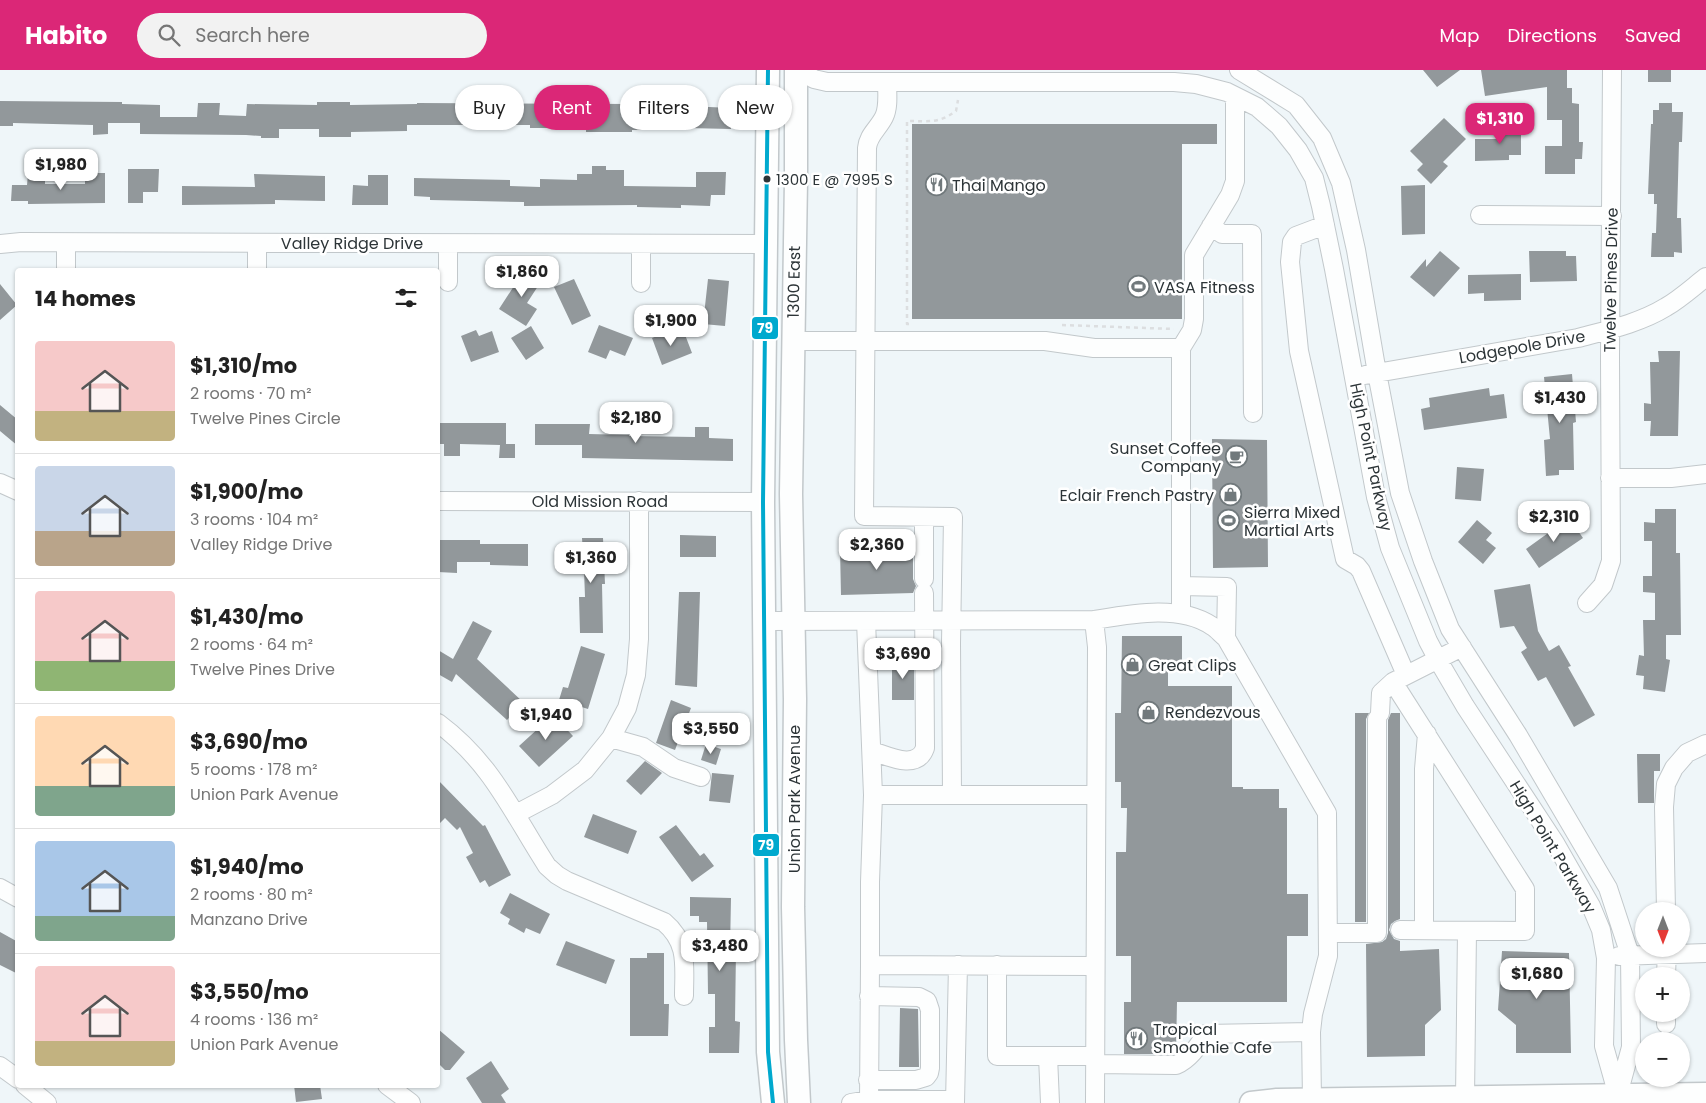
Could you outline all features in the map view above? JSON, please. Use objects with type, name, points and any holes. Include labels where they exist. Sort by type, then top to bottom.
[{"type":"main road","name":"1300 East","points":[[763,502],[768,70]]},
{"type":"main road","name":"1300 East","points":[[791,494],[797,70]]},
{"type":"main road","name":"Union Park Avenue","points":[[791,494],[794,621],[793,908],[799,1103]]},
{"type":"main road","name":"Union Park Avenue","points":[[763,502],[767,1028],[773,1103]]},
{"type":"main road","points":[[767,1028],[781,1062],[782,1079],[790,1103]]},
{"type":"main road","points":[[1251,1103],[1618,1099],[1706,1094]]},
{"type":"street","name":"High Point Parkway","points":[[797,70],[814,79],[827,82],[887,82],[972,76],[1196,84],[1227,92],[1257,107],[1279,126],[1298,150],[1314,178],[1326,225],[1376,497],[1390,548],[1428,641],[1438,660],[1465,706],[1555,843],[1592,906],[1601,930],[1606,958],[1604,1046],[1618,1099]]},
{"type":"street","name":"High Point Parkway","points":[[1240,70],[1265,84],[1296,106],[1322,138],[1341,183],[1356,250],[1400,493],[1423,561],[1450,629],[1518,735],[1608,888],[1630,955],[1631,1047],[1618,1099]]},
{"type":"street","name":"Twelve Pines Drive","points":[[1587,603],[1603,585],[1611,561],[1612,70]]},
{"type":"street","points":[[887,82],[885,115],[868,140],[867,148],[864,516],[953,516],[952,795]]},
{"type":"street","points":[[1180,614],[1181,348],[1192,330],[1194,319],[1194,255],[1230,195],[1235,181],[1235,96]]},
{"type":"street","points":[[1480,214],[1612,216]]},
{"type":"street","points":[[1326,225],[1296,236],[1290,250],[1291,274],[1299,351],[1344,559],[1357,566],[1361,571],[1400,678],[1427,734],[1524,889],[1526,931],[1400,930]]},
{"type":"street","points":[[1211,226],[1222,234],[1252,234],[1253,413]]},
{"type":"street","name":"Valley Ridge Drive","points":[[0,244],[20,242],[765,244]]},
{"type":"street","points":[[66,243],[66,268]]},
{"type":"street","name":"Valley Ridge Drive","points":[[257,243],[257,268]]},
{"type":"street","points":[[448,244],[448,282]]},
{"type":"street","points":[[641,244],[641,284]]},
{"type":"street","name":"Lodgepole Drive","points":[[1354,377],[1578,338],[1610,330],[1666,308],[1706,277]]},
{"type":"street","points":[[793,341],[1045,341],[1094,348],[1181,348]]},
{"type":"street","points":[[1610,478],[1671,478],[1706,474]]},
{"type":"street","points":[[0,483],[15,490]]},
{"type":"street","name":"Old Mission Road","points":[[440,501],[763,502]]},
{"type":"street","points":[[516,814],[552,795],[585,770],[611,738],[627,708],[636,675],[639,639],[639,501]]},
{"type":"street","points":[[872,751],[912,761],[923,754],[926,740],[924,516]]},
{"type":"street","points":[[1181,586],[1227,587],[1226,638]]},
{"type":"street","points":[[765,621],[1094,620],[1137,612],[1180,614],[1211,625],[1226,638],[1327,813],[1328,956],[1313,1014],[1311,1032],[1318,1101]]},
{"type":"street","points":[[1094,620],[1097,647],[1095,1103]]},
{"type":"street","points":[[866,621],[873,795],[868,1080],[863,1102],[955,1102],[958,965]]},
{"type":"street","points":[[1328,933],[1377,933],[1379,712],[1381,693],[1400,678],[1462,646]]},
{"type":"street","points":[[440,725],[464,745],[486,768],[548,866],[557,875],[664,922],[673,930],[681,942],[684,954],[684,996]]},
{"type":"street","points":[[1424,930],[1424,770],[1427,734]]},
{"type":"street","points":[[611,738],[643,747],[674,768],[701,778]]},
{"type":"street","points":[[1666,902],[1664,807],[1666,784],[1674,768],[1687,754],[1706,744]]},
{"type":"street","points":[[873,795],[1096,795]]},
{"type":"street","points":[[0,888],[15,896]]},
{"type":"street","points":[[1458,1100],[1467,931]]},
{"type":"street","points":[[1690,953],[1706,954]]},
{"type":"street","points":[[1606,958],[1635,954]]},
{"type":"street","points":[[870,964],[1095,966]]},
{"type":"street","points":[[997,965],[997,1056],[1048,1056],[1176,1065],[1191,1055],[1206,1034],[1311,1032]]},
{"type":"street","points":[[868,1080],[921,1079],[929,1073],[930,1068],[930,1010],[927,1002],[919,997],[869,996]]},
{"type":"street","points":[[1048,1056],[1050,1103]]},
{"type":"street","points":[[0,1066],[15,1078]]},
{"type":"street","points":[[29,1088],[47,1103]]},
{"type":"street","points":[[391,1088],[411,1103]]},
{"type":"path","points":[[917,324],[907,324],[907,121],[945,119],[956,111],[958,100]]},
{"type":"path","points":[[1055,325],[1192,330]]},
{"type":"building","points":[[1423,70],[1460,70],[1437,87]]},
{"type":"building","points":[[1481,70],[1567,70],[1567,88],[1572,88],[1572,103],[1579,104],[1579,142],[1583,142],[1582,159],[1575,159],[1575,174],[1545,174],[1545,146],[1562,146],[1562,120],[1547,120],[1547,87],[1485,96]]},
{"type":"building","points":[[1648,70],[1671,70],[1671,82],[1648,82]]},
{"type":"building","points":[[0,101],[122,102],[122,104],[160,105],[160,117],[197,117],[198,103],[220,103],[219,115],[246,116],[247,104],[317,105],[317,102],[350,102],[350,105],[455,103],[455,125],[407,125],[407,131],[351,132],[351,137],[319,137],[319,129],[279,129],[279,138],[261,138],[261,136],[246,135],[140,134],[140,123],[108,123],[108,134],[93,135],[93,125],[13,123],[13,126],[0,126]]},
{"type":"building","points":[[524,103],[534,104],[534,128],[530,128],[530,125],[524,125]]},
{"type":"building","points":[[1659,103],[1672,103],[1672,112],[1683,112],[1682,142],[1679,142],[1677,218],[1681,218],[1682,253],[1674,252],[1674,257],[1651,257],[1652,233],[1656,233],[1657,204],[1654,204],[1654,194],[1648,194],[1651,124],[1653,124],[1653,110],[1659,110]]},
{"type":"building","points":[[610,104],[620,104],[620,130],[632,130],[632,132],[586,132],[586,130],[610,130]]},
{"type":"building","points":[[708,107],[718,107],[718,129],[708,128]]},
{"type":"building","points":[[1444,118],[1466,139],[1443,162],[1448,166],[1431,184],[1417,170],[1423,164],[1410,151]]},
{"type":"building","points":[[912,124],[1217,124],[1217,144],[1182,144],[1182,319],[912,319]]},
{"type":"building","points":[[1501,125],[1521,125],[1521,155],[1509,155],[1509,160],[1475,161],[1475,139],[1501,139]]},
{"type":"building","points":[[592,166],[606,166],[606,170],[624,170],[624,186],[696,187],[696,172],[726,172],[725,195],[711,195],[710,206],[681,205],[681,208],[637,207],[637,205],[524,206],[524,202],[430,200],[430,197],[414,196],[414,178],[510,180],[510,186],[540,187],[540,179],[577,180],[577,174],[592,174]]},
{"type":"building","points":[[128,169],[159,169],[158,192],[143,192],[143,203],[128,203]]},
{"type":"building","points":[[85,173],[105,173],[105,203],[28,204],[28,201],[11,201],[12,185],[27,185],[28,174],[45,174],[45,184],[85,184]]},
{"type":"building","points":[[254,174],[325,176],[325,201],[275,200],[275,204],[182,205],[182,186],[255,187]]},
{"type":"building","points":[[368,175],[388,175],[388,205],[352,205],[353,185],[368,186]]},
{"type":"building","points":[[1425,185],[1425,234],[1402,235],[1401,186]]},
{"type":"building","points":[[1440,251],[1460,268],[1434,297],[1410,277],[1426,259],[1426,267]]},
{"type":"building","points":[[1529,251],[1566,251],[1566,256],[1576,256],[1577,281],[1530,282]]},
{"type":"building","points":[[525,269],[542,280],[527,303],[537,309],[526,326],[499,309]]},
{"type":"building","points":[[1521,274],[1521,300],[1484,301],[1484,293],[1468,294],[1468,275]]},
{"type":"building","points":[[574,279],[591,316],[572,325],[554,287]]},
{"type":"building","points":[[708,279],[729,281],[725,326],[703,324]]},
{"type":"building","points":[[0,284],[15,303],[15,307],[0,320]]},
{"type":"building","points":[[599,325],[633,338],[625,356],[610,350],[606,359],[588,352]]},
{"type":"building","points":[[531,326],[544,348],[526,360],[511,338]]},
{"type":"building","points":[[476,330],[479,336],[492,331],[499,352],[471,362],[461,336]]},
{"type":"building","points":[[670,331],[672,337],[684,332],[692,353],[662,365],[652,338]]},
{"type":"building","points":[[1658,351],[1680,351],[1678,436],[1650,436],[1651,421],[1644,421],[1644,403],[1651,404],[1650,362],[1659,362]]},
{"type":"building","points":[[1572,374],[1576,422],[1573,423],[1574,470],[1559,470],[1559,475],[1546,476],[1544,440],[1550,439],[1544,377]]},
{"type":"building","points":[[1489,388],[1490,396],[1504,394],[1507,418],[1424,430],[1421,409],[1430,407],[1429,398]]},
{"type":"building","points":[[0,405],[15,418],[15,444],[0,431]]},
{"type":"building","points":[[440,423],[506,423],[506,444],[515,444],[515,458],[499,458],[500,445],[460,444],[460,456],[444,456],[444,444],[440,444]]},
{"type":"building","points":[[535,424],[590,424],[589,434],[629,436],[695,437],[695,427],[709,427],[709,438],[733,439],[733,461],[582,458],[582,445],[535,445]]},
{"type":"building","points":[[1212,439],[1267,440],[1268,567],[1213,568]]},
{"type":"building","points":[[1457,467],[1484,469],[1481,501],[1455,499]]},
{"type":"building","points":[[1655,509],[1676,509],[1676,553],[1680,553],[1681,635],[1666,635],[1666,659],[1670,660],[1665,692],[1643,689],[1644,676],[1636,675],[1639,655],[1644,656],[1643,620],[1655,620],[1655,593],[1643,592],[1643,576],[1652,576],[1652,541],[1644,541],[1644,522],[1655,523]]},
{"type":"building","points":[[1569,518],[1583,538],[1539,568],[1526,549]]},
{"type":"building","points":[[1477,520],[1492,533],[1486,540],[1496,548],[1483,564],[1458,542]]},
{"type":"building","points":[[680,535],[716,536],[716,557],[680,557]]},
{"type":"building","points":[[582,538],[603,538],[605,584],[602,584],[603,633],[580,633],[579,597],[585,597],[584,570],[572,571],[571,554],[583,553]]},
{"type":"building","points":[[440,540],[480,540],[480,544],[528,544],[528,566],[490,565],[490,562],[457,562],[457,573],[440,572]]},
{"type":"building","points":[[913,547],[913,579],[916,586],[913,593],[841,595],[840,549]]},
{"type":"building","points":[[1530,584],[1538,631],[1549,651],[1559,645],[1571,666],[1568,667],[1595,715],[1574,727],[1546,677],[1538,681],[1521,652],[1527,648],[1514,626],[1500,628],[1494,590]]},
{"type":"building","points":[[679,592],[700,592],[697,687],[675,685]]},
{"type":"building","points":[[473,621],[492,631],[477,659],[523,702],[507,720],[456,674],[452,682],[440,675],[440,651],[453,659]]},
{"type":"building","points":[[1122,636],[1182,636],[1182,662],[1168,662],[1168,686],[1232,686],[1232,787],[1243,787],[1243,789],[1279,789],[1279,808],[1287,808],[1287,894],[1308,894],[1308,936],[1287,936],[1287,1002],[1177,1002],[1176,1053],[1173,1054],[1124,1054],[1124,1002],[1131,1002],[1131,956],[1116,956],[1116,852],[1126,852],[1127,808],[1121,808],[1121,782],[1115,782],[1115,713],[1121,713]]},
{"type":"building","points":[[581,646],[605,654],[588,709],[559,700],[563,687],[568,688]]},
{"type":"building","points":[[892,660],[914,660],[914,700],[892,700]]},
{"type":"building","points":[[671,700],[691,708],[675,750],[656,743]]},
{"type":"building","points":[[1355,713],[1369,713],[1366,719],[1366,922],[1355,922]]},
{"type":"building","points":[[1391,713],[1400,713],[1400,919],[1391,924],[1389,930],[1394,939],[1400,941],[1400,951],[1439,949],[1441,1010],[1425,1025],[1425,1056],[1367,1057],[1366,944],[1382,942],[1386,939],[1388,933],[1388,720]]},
{"type":"building","points":[[553,715],[573,736],[539,767],[519,746]]},
{"type":"building","points":[[706,744],[721,749],[716,765],[701,760]]},
{"type":"building","points":[[1637,754],[1660,754],[1660,771],[1654,771],[1654,803],[1638,803]]},
{"type":"building","points":[[645,761],[662,773],[641,795],[626,781]]},
{"type":"building","points":[[712,773],[734,775],[730,803],[709,801]]},
{"type":"building","points":[[440,782],[483,826],[485,825],[511,875],[489,887],[485,880],[480,883],[466,857],[473,853],[460,827],[457,830],[445,818],[440,823]]},
{"type":"building","points":[[593,814],[637,831],[628,854],[584,837]]},
{"type":"building","points":[[676,825],[700,856],[704,853],[714,866],[692,882],[659,837]]},
{"type":"building","points":[[510,893],[550,914],[540,934],[526,928],[524,933],[508,924],[510,919],[500,913]]},
{"type":"building","points":[[690,897],[731,898],[730,950],[736,950],[735,1021],[740,1022],[739,1053],[709,1053],[709,1027],[715,1027],[715,994],[708,994],[707,922],[699,922],[699,916],[690,916]]},
{"type":"building","points":[[0,932],[15,940],[15,972],[0,965]]},
{"type":"building","points":[[566,941],[615,960],[606,984],[556,965]]},
{"type":"building","points":[[1502,951],[1569,953],[1571,1053],[1516,1053],[1516,1025],[1498,1010]]},
{"type":"building","points":[[647,953],[664,953],[664,1004],[669,1004],[668,1036],[630,1036],[630,958],[647,958]]},
{"type":"building","points":[[900,1008],[918,1009],[919,1067],[899,1067]]},
{"type":"building","points":[[440,1031],[465,1052],[450,1070],[445,1070],[440,1065]]},
{"type":"building","points":[[491,1061],[509,1089],[501,1095],[506,1103],[482,1103],[466,1078]]},
{"type":"building","points":[[294,1088],[320,1088],[322,1099],[296,1102]]},
{"type":"transit line","name":"79","points":[[768,70],[763,502],[768,1052],[773,1103]]},
{"type":"place","name":"1300 E @ 7995 S","points":[[767,179]]},
{"type":"place","name":"Thai Mango","points":[[936,185]]},
{"type":"place","name":"VASA Fitness","points":[[1138,287]]},
{"type":"place","name":"Sunset Coffee Company","points":[[1237,457]]},
{"type":"place","name":"Eclair French Pastry","points":[[1230,495]]},
{"type":"place","name":"Sierra Mixed Martial Arts","points":[[1228,521]]},
{"type":"place","name":"Great Clips","points":[[1132,665]]},
{"type":"place","name":"Rendezvous","points":[[1149,712]]},
{"type":"place","name":"Tropical Smoothie Cafe","points":[[1137,1038]]}]
